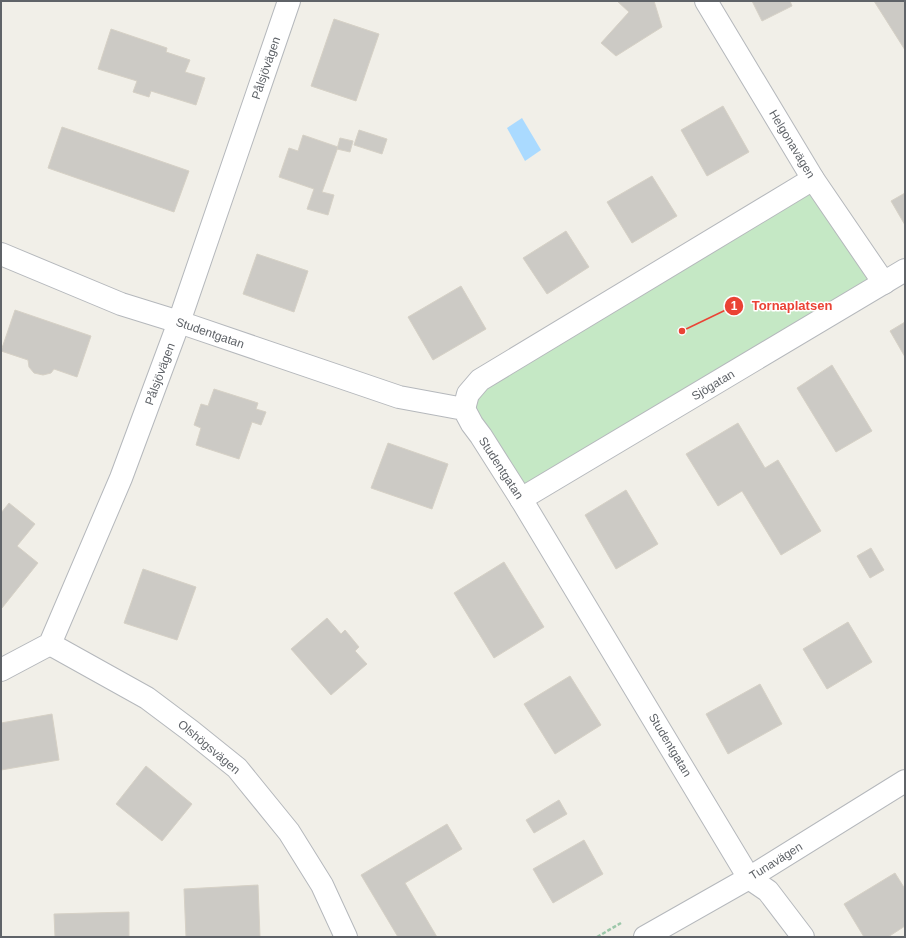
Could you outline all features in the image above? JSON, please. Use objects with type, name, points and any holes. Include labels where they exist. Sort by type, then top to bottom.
[{"type":"street","name":"Pålsjövägen","points":[[50,644],[121,478],[179,322],[289,1]]},
{"type":"street","name":"Helgonavägen","points":[[706,1],[813,179],[884,283]]},
{"type":"street","points":[[464,408],[468,394],[480,380],[813,179]]},
{"type":"street","name":"Studentgatan","points":[[1,254],[121,304],[179,322],[399,398],[464,408],[472,424],[521,499],[750,878],[768,891],[803,937]]},
{"type":"street","name":"Sjögatan","points":[[521,499],[905,270]]},
{"type":"street","points":[[1,670],[50,644]]},
{"type":"street","name":"Olshögsvägen","points":[[50,644],[147,698],[237,768],[289,832],[322,885],[346,937]]},
{"type":"street","name":"Tunavägen","points":[[645,937],[750,878],[905,781]]},
{"type":"green space","points":[[813,179],[884,283],[521,499],[468,394]]},
{"type":"water","points":[[522,118],[541,150],[525,161],[507,128]]},
{"type":"building","points":[[617,1],[654,1],[662,27],[616,56],[601,43],[629,12]]},
{"type":"building","points":[[752,1],[790,1],[792,6],[762,21]]},
{"type":"building","points":[[874,1],[905,1],[905,50]]},
{"type":"building","points":[[334,19],[379,34],[356,101],[311,86]]},
{"type":"building","points":[[111,29],[167,48],[166,52],[190,60],[185,72],[205,78],[196,105],[151,91],[149,97],[133,92],[137,81],[98,69]]},
{"type":"building","points":[[723,106],[749,152],[707,176],[681,130]]},
{"type":"building","points":[[62,127],[189,171],[174,212],[48,168]]},
{"type":"building","points":[[359,130],[387,139],[382,154],[354,145]]},
{"type":"building","points":[[303,135],[338,147],[322,192],[334,195],[328,215],[307,209],[314,189],[279,177],[289,148],[298,151]]},
{"type":"building","points":[[340,138],[353,141],[350,152],[337,149]]},
{"type":"building","points":[[652,176],[677,216],[632,243],[607,202]]},
{"type":"building","points":[[905,193],[905,225],[891,201]]},
{"type":"building","points":[[566,231],[589,267],[547,294],[523,258]]},
{"type":"building","points":[[257,254],[308,271],[294,312],[243,294]]},
{"type":"building","points":[[461,286],[486,329],[433,360],[408,317]]},
{"type":"building","points":[[15,310],[91,336],[77,377],[54,369],[51,373],[43,375],[34,373],[29,367],[28,360],[1,351]]},
{"type":"building","points":[[905,322],[905,357],[890,331]]},
{"type":"building","points":[[832,365],[872,431],[836,452],[797,388]]},
{"type":"building","points":[[214,389],[258,403],[256,409],[266,412],[261,425],[252,422],[239,459],[196,445],[201,428],[194,425],[201,404],[208,406]]},
{"type":"building","points":[[738,423],[765,468],[778,460],[821,531],[781,555],[742,491],[718,506],[686,454]]},
{"type":"building","points":[[388,443],[448,464],[432,509],[371,488]]},
{"type":"building","points":[[626,490],[658,544],[616,569],[585,515]]},
{"type":"building","points":[[9,503],[35,524],[17,546],[38,563],[2,608],[1,513]]},
{"type":"building","points":[[871,548],[884,570],[870,578],[857,556]]},
{"type":"building","points":[[504,562],[544,627],[494,658],[454,593]]},
{"type":"building","points":[[143,569],[196,587],[177,640],[124,623]]},
{"type":"building","points":[[327,618],[341,634],[345,630],[359,647],[355,651],[367,664],[331,695],[291,649]]},
{"type":"building","points":[[848,622],[872,662],[827,689],[803,649]]},
{"type":"building","points":[[570,676],[601,725],[555,754],[524,704]]},
{"type":"building","points":[[760,684],[782,724],[728,754],[706,714]]},
{"type":"building","points":[[52,714],[59,760],[1,770],[1,723]]},
{"type":"building","points":[[146,766],[192,804],[162,841],[116,804]]},
{"type":"building","points":[[559,800],[567,814],[534,833],[526,820]]},
{"type":"building","points":[[447,824],[462,849],[405,883],[437,937],[398,937],[361,875]]},
{"type":"building","points":[[584,840],[603,874],[553,903],[533,869]]},
{"type":"building","points":[[895,873],[905,889],[905,926],[888,937],[864,937],[844,904]]},
{"type":"building","points":[[258,885],[260,937],[186,937],[184,889]]},
{"type":"building","points":[[129,912],[129,937],[55,937],[54,914]]},
{"type":"place","name":"Tornaplatsen","points":[[682,331]]}]
